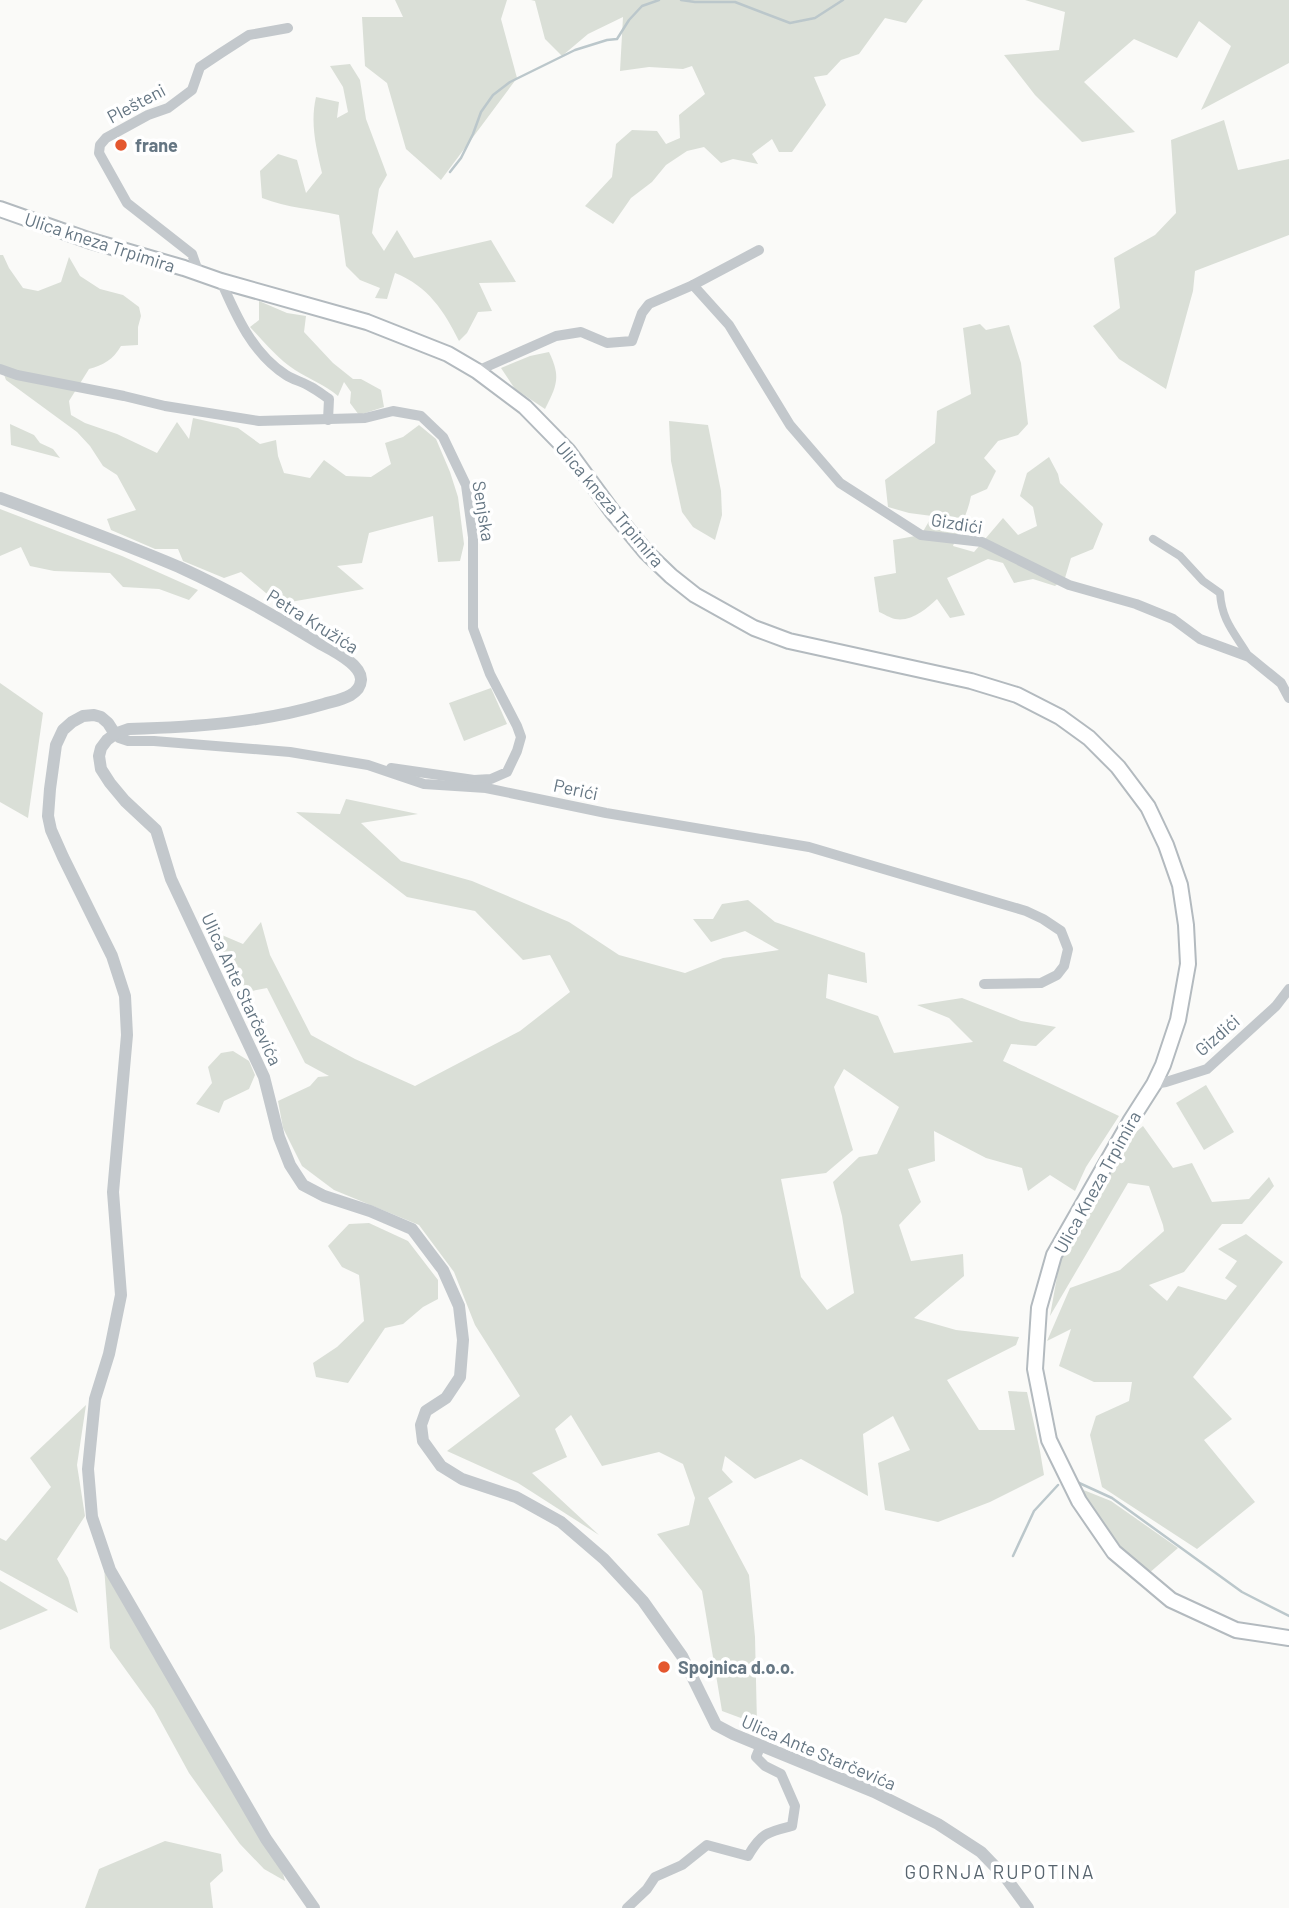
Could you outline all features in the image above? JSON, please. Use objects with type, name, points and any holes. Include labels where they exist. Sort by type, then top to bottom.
[{"type":"main road","name":"Ulica kneza Trpimira","points":[[0,209],[88,240],[221,281],[367,322],[448,354],[477,371],[525,407],[569,451],[612,511],[646,551],[671,576],[713,606],[754,628],[789,641],[971,681],[1017,695],[1059,717],[1088,738],[1118,767],[1148,807],[1166,845],[1180,885],[1186,925],[1188,964],[1178,1020]]},
{"type":"main road","name":"Ulica Kneza Trpimira","points":[[1178,1020],[1154,1084],[1131,1119],[1054,1255],[1039,1308],[1035,1369],[1049,1440],[1079,1501],[1114,1552],[1171,1600],[1236,1630],[1289,1638]]},
{"type":"street","name":"Plešteni","points":[[199,274],[192,254],[127,203],[99,153],[100,145],[106,138],[148,115],[168,108],[192,90],[200,67],[248,35],[288,28]]},
{"type":"street","points":[[477,371],[556,336],[581,332],[607,343],[632,341],[642,313],[649,304],[693,285],[759,250]]},
{"type":"street","points":[[221,281],[250,340],[268,361],[287,376],[329,399],[328,420]]},
{"type":"street","name":"Gizdići","points":[[693,285],[729,325],[790,425],[840,483],[921,535],[982,542],[1069,585],[1136,604],[1172,619],[1200,639],[1249,657],[1281,683],[1289,698]]},
{"type":"street","name":"Senjska","points":[[0,369],[17,375],[165,406],[260,421],[365,418],[393,411],[421,416],[443,437],[466,485],[473,537],[473,628],[490,674],[521,737],[508,772],[491,779],[474,780],[368,765]]},
{"type":"street","name":"Petra Kružića","points":[[0,498],[190,573],[284,621],[350,662],[360,672],[361,682],[356,691],[347,697],[296,712],[227,724],[129,729],[115,734]]},
{"type":"street","points":[[1153,539],[1180,555],[1203,581],[1220,593],[1220,606],[1226,624],[1249,657]]},
{"type":"street","points":[[115,734],[108,723],[94,715],[83,716],[62,730],[56,745],[48,816],[61,852],[112,956],[125,996],[127,1035],[113,1192],[121,1295],[109,1354],[95,1399],[88,1469],[92,1517],[110,1570],[266,1839],[314,1908]]},
{"type":"street","name":"Perići","points":[[115,734],[128,741],[290,752],[368,765],[424,784],[486,789],[606,813],[809,847],[1026,911],[1061,931],[1068,949],[1064,966],[1057,975],[1041,983],[984,984]]},
{"type":"street","name":"Ulica Ante Starčevića","points":[[115,734],[102,748],[99,757],[102,769],[125,801],[156,830],[171,879],[264,1077],[279,1137],[290,1165],[303,1185],[324,1196],[412,1229],[443,1270],[459,1307],[463,1340],[460,1377],[446,1398],[426,1411],[421,1425],[423,1441],[441,1466],[463,1479],[516,1497],[561,1522],[604,1559],[643,1601],[682,1656],[716,1725],[874,1792],[938,1824],[981,1852],[1006,1878],[1028,1908]]},
{"type":"street","name":"Gizdići","points":[[1154,1084],[1166,1083],[1207,1069],[1276,1006],[1289,989]]},
{"type":"street","points":[[627,1908],[647,1889],[655,1877],[682,1865],[707,1846],[748,1856],[757,1840],[774,1831],[793,1826],[795,1806],[781,1774],[765,1766],[756,1757],[761,1745]]},
{"type":"shaded area","points":[[395,0],[507,0],[501,19],[517,78],[441,180],[406,149],[387,83],[365,66],[362,17],[403,17]]},
{"type":"shaded area","points":[[531,0],[923,0],[906,23],[885,18],[859,54],[841,60],[827,75],[814,77],[826,105],[792,152],[779,152],[772,139],[752,154],[758,164],[733,159],[721,163],[704,147],[687,151],[666,165],[652,182],[631,198],[613,224],[585,206],[612,177],[616,144],[632,130],[657,131],[666,144],[680,138],[679,115],[705,94],[692,66],[683,69],[649,67],[620,71],[623,17],[588,34],[562,56],[545,39],[535,1]]},
{"type":"shaded area","points":[[1025,0],[1289,0],[1289,63],[1201,110],[1231,46],[1199,21],[1177,58],[1134,39],[1084,82],[1135,132],[1082,142],[1035,95],[1004,55],[1059,50],[1065,12]]},
{"type":"shaded area","points":[[350,64],[360,80],[366,119],[387,175],[379,189],[372,233],[384,251],[397,230],[414,258],[491,240],[516,282],[479,283],[492,311],[478,312],[467,333],[459,341],[434,301],[407,278],[395,273],[387,299],[375,298],[380,288],[360,280],[346,266],[339,215],[262,198],[260,171],[278,154],[297,160],[306,193],[322,173],[314,126],[316,97],[339,102],[337,118],[348,112],[343,87],[330,66]]},
{"type":"shaded area","points":[[1224,120],[1238,170],[1289,159],[1289,235],[1195,271],[1193,291],[1166,389],[1119,359],[1093,326],[1120,308],[1114,258],[1155,235],[1176,213],[1171,140]]},
{"type":"shaded area","points":[[0,255],[3,255],[23,288],[38,291],[61,282],[69,257],[80,276],[100,289],[123,295],[139,307],[141,316],[138,345],[121,346],[107,361],[89,369],[69,401],[71,415],[157,453],[177,422],[189,439],[193,418],[238,428],[260,444],[276,440],[284,473],[310,478],[324,460],[346,476],[371,477],[391,464],[385,443],[403,437],[419,425],[436,439],[458,497],[464,544],[460,561],[438,562],[433,516],[369,533],[362,563],[337,566],[364,589],[279,604],[241,572],[224,578],[183,561],[178,549],[155,549],[111,530],[107,519],[136,510],[117,475],[103,466],[77,432],[6,380],[0,364]]},
{"type":"shaded area","points":[[259,301],[287,313],[306,316],[304,332],[333,363],[353,379],[361,379],[381,390],[384,407],[359,415],[350,403],[351,392],[344,382],[338,396],[283,361],[250,327],[259,320]]},
{"type":"shaded area","points":[[980,324],[986,330],[1009,325],[1021,363],[1028,424],[1018,435],[998,441],[984,458],[996,471],[987,489],[971,496],[953,546],[974,552],[1003,518],[1018,535],[1037,526],[1033,507],[1020,496],[1027,473],[1049,457],[1060,483],[1103,524],[1093,549],[1071,558],[1065,578],[1055,586],[1033,579],[1014,583],[1003,563],[988,559],[947,578],[965,615],[950,618],[937,599],[913,617],[893,618],[879,612],[874,577],[896,573],[893,540],[921,535],[932,516],[888,507],[885,480],[935,443],[937,411],[971,394],[963,328]]},
{"type":"shaded area","points":[[549,352],[556,381],[545,409],[515,389],[501,368],[530,356]]},
{"type":"shaded area","points":[[669,421],[708,425],[721,491],[722,515],[715,540],[693,527],[682,512],[671,461]]},
{"type":"shaded area","points":[[10,424],[34,435],[40,443],[53,449],[60,458],[11,445]]},
{"type":"shaded area","points":[[0,509],[122,556],[198,590],[189,600],[159,589],[123,587],[110,573],[54,571],[30,566],[21,547],[0,556]]},
{"type":"shaded area","points":[[0,683],[43,713],[28,818],[0,802]]},
{"type":"shaded area","points":[[491,688],[507,724],[464,741],[449,703]]},
{"type":"shaded area","points":[[346,799],[418,814],[361,823],[401,861],[472,881],[569,922],[619,955],[685,973],[723,958],[779,950],[745,931],[711,942],[693,919],[713,919],[722,904],[748,900],[775,922],[865,953],[867,983],[828,974],[826,998],[878,1016],[894,1053],[973,1042],[949,1018],[917,1005],[962,998],[1021,1021],[1056,1027],[1036,1046],[1011,1044],[1003,1061],[1119,1116],[1086,1167],[1075,1191],[1050,1175],[1028,1191],[1022,1168],[986,1158],[934,1131],[935,1161],[908,1169],[921,1202],[899,1225],[911,1261],[963,1254],[964,1276],[914,1318],[956,1330],[1019,1337],[1016,1345],[947,1380],[979,1430],[1015,1430],[1008,1391],[1027,1392],[1044,1475],[990,1502],[938,1522],[885,1510],[878,1463],[910,1450],[893,1416],[863,1434],[868,1496],[801,1459],[755,1479],[725,1456],[722,1470],[733,1482],[708,1498],[749,1575],[755,1637],[757,1724],[722,1711],[702,1591],[657,1534],[689,1525],[695,1498],[683,1464],[659,1452],[602,1466],[571,1415],[555,1429],[567,1457],[532,1473],[599,1535],[518,1483],[447,1451],[520,1396],[475,1325],[454,1272],[419,1225],[334,1190],[302,1166],[283,1128],[278,1101],[310,1086],[318,1077],[329,1076],[305,1063],[267,988],[236,994],[203,927],[243,944],[261,922],[270,955],[311,1035],[355,1059],[415,1086],[520,1031],[570,992],[550,955],[523,960],[475,911],[407,897],[296,812],[340,814]],"holes":[[[844,1069],[899,1107],[877,1154],[859,1157],[833,1182],[842,1216],[854,1293],[827,1310],[801,1277],[781,1179],[826,1173],[853,1150],[834,1087]]]},
{"type":"shaded area","points":[[233,1051],[249,1061],[255,1075],[249,1089],[224,1101],[219,1113],[196,1104],[212,1083],[208,1067],[221,1053]]},
{"type":"shaded area","points":[[1206,1085],[1234,1132],[1204,1150],[1176,1103]]},
{"type":"shaded area","points":[[1143,1126],[1173,1168],[1192,1163],[1212,1202],[1249,1199],[1269,1177],[1274,1186],[1242,1224],[1222,1224],[1184,1272],[1149,1285],[1167,1301],[1178,1286],[1226,1300],[1237,1286],[1225,1278],[1237,1261],[1218,1249],[1246,1234],[1283,1262],[1193,1377],[1232,1419],[1204,1440],[1255,1502],[1197,1549],[1102,1487],[1090,1435],[1096,1416],[1129,1401],[1132,1382],[1094,1382],[1059,1366],[1071,1329],[1047,1341],[1070,1288],[1120,1270],[1164,1231],[1149,1186],[1128,1183],[1050,1316],[1060,1260],[1128,1139]]},
{"type":"shaded area","points":[[369,1223],[408,1241],[438,1280],[438,1299],[423,1307],[403,1324],[385,1328],[348,1383],[316,1377],[313,1363],[337,1347],[364,1321],[359,1275],[342,1267],[328,1246],[349,1224]]},
{"type":"shaded area","points":[[86,1405],[77,1465],[85,1516],[57,1559],[68,1578],[78,1613],[0,1570],[0,1538],[6,1541],[51,1487],[30,1458]]},
{"type":"shaded area","points":[[1076,1487],[1111,1501],[1178,1548],[1148,1574],[1122,1550]]},
{"type":"shaded area","points":[[104,1566],[282,1870],[285,1881],[264,1869],[240,1844],[189,1773],[154,1709],[110,1648]]},
{"type":"shaded area","points":[[0,1581],[48,1610],[0,1630]]},
{"type":"shaded area","points":[[165,1841],[221,1854],[223,1871],[210,1883],[213,1908],[85,1908],[99,1869]]},
{"type":"waterway","points":[[450,172],[461,158],[481,112],[493,95],[510,82],[575,50],[617,39],[642,6],[659,0]]},
{"type":"waterway","points":[[681,0],[735,2],[790,23],[815,18],[843,0]]},
{"type":"waterway","points":[[1077,1482],[1112,1498],[1242,1592],[1289,1616]]},
{"type":"waterway","points":[[1013,1556],[1034,1511],[1058,1485]]},
{"type":"place","name":"frane","points":[[121,145]]},
{"type":"place","name":"Spojnica d.o.o.","points":[[664,1667]]},
{"type":"district","name":"GORNJA RUPOTINA","points":[[1000,1871]]}]
